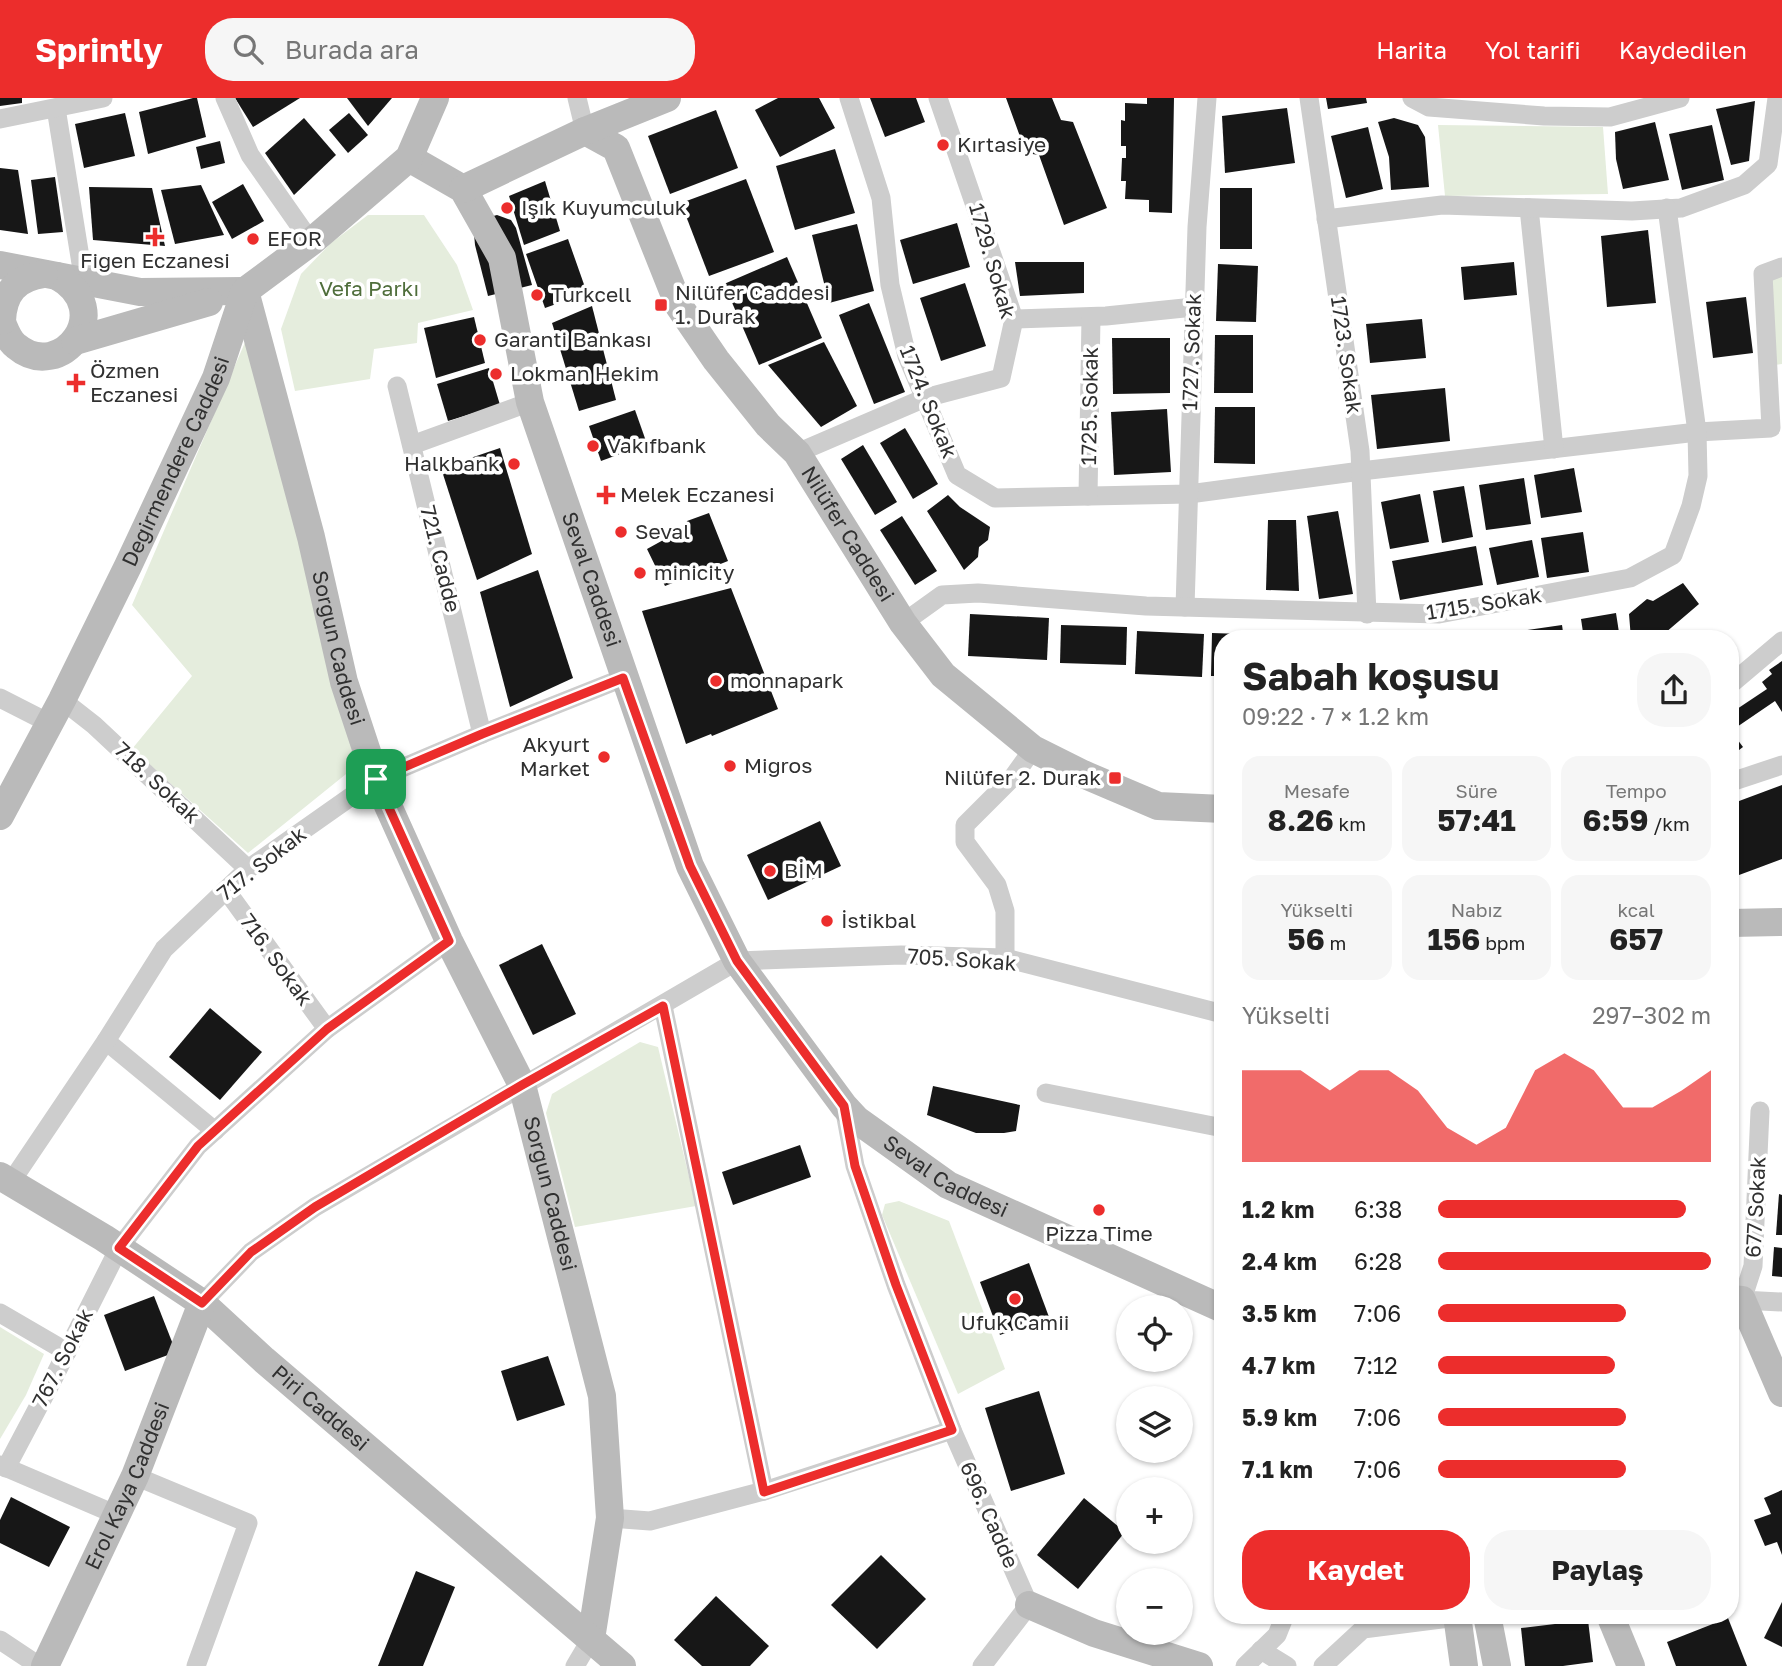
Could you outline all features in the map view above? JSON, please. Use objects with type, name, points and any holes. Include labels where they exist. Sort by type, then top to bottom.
[{"type":"street","points":[[0,119],[103,98]]},
{"type":"street","points":[[225,98],[250,156],[312,242]]},
{"type":"street","points":[[75,341],[246,291],[312,242],[409,158],[435,98]]},
{"type":"street","points":[[577,98],[584,131]]},
{"type":"street","points":[[409,158],[463,189],[584,131],[667,98]]},
{"type":"street","name":"1724. Sokak","points":[[849,98],[881,198],[890,285],[907,356],[957,475],[995,498],[1189,494],[1697,432],[1771,428],[1763,274],[1782,267]]},
{"type":"street","name":"1729. Sokak","points":[[797,453],[925,398],[1001,378],[1014,319],[938,98]]},
{"type":"street","name":"1727. Sokak","points":[[1185,607],[1194,307],[1207,98]]},
{"type":"street","name":"1723. Sokak","points":[[1309,98],[1360,451],[1367,614]]},
{"type":"street","points":[[1412,98],[1429,107],[1544,116],[1610,117],[1680,98]]},
{"type":"street","points":[[1326,219],[1442,205],[1632,211],[1681,208],[1744,186],[1768,164],[1777,98]]},
{"type":"street","points":[[56,108],[62,277]]},
{"type":"street","name":"Nilüfer Caddesi","points":[[584,131],[617,148],[679,306],[716,360],[768,425],[797,453],[903,623],[943,675],[1034,749],[1083,774],[1158,806],[1214,809]]},
{"type":"street","name":"Seval Caddesi","points":[[463,189],[502,258],[530,402],[690,866],[737,961],[857,1120],[948,1185],[1214,1305]]},
{"type":"street","points":[[1529,208],[1554,449]]},
{"type":"street","name":"1715. Sokak","points":[[903,623],[942,595],[978,593],[1185,607],[1439,614],[1630,578],[1662,561],[1673,555],[1691,506],[1698,476],[1697,432],[1667,208]]},
{"type":"street","points":[[0,265],[140,292],[246,291]]},
{"type":"street","points":[[29,276],[62,277],[78,292],[83,304],[85,317],[82,330],[75,341],[54,355],[27,353],[15,345],[6,334],[1,319],[2,307],[12,288],[29,276]]},
{"type":"street","name":"Değirmendere Caddesi","points":[[0,816],[56,711],[216,378],[246,291]]},
{"type":"street","name":"Sorgun Caddesi","points":[[246,291],[311,537],[344,682],[376,779],[449,941],[522,1085],[602,1396],[610,1518],[591,1639]]},
{"type":"street","points":[[1014,319],[1091,317],[1194,307]]},
{"type":"street","name":"1725. Sokak","points":[[1088,496],[1091,317]]},
{"type":"street","points":[[0,363],[27,353]]},
{"type":"street","name":"721. Cadde","points":[[397,386],[482,734]]},
{"type":"street","points":[[412,445],[530,402]]},
{"type":"street","points":[[1739,677],[1782,641]]},
{"type":"street","name":"717. Sokak","points":[[5,1179],[106,1041],[164,949],[248,869],[376,779],[623,678]]},
{"type":"street","name":"718. Sokak","points":[[0,698],[56,711],[94,725],[248,869]]},
{"type":"street","points":[[1005,958],[1005,911],[997,884],[965,842],[965,825],[1013,777],[1034,749]]},
{"type":"street","points":[[1739,779],[1782,765]]},
{"type":"street","name":"716. Sokak","points":[[226,890],[327,1029]]},
{"type":"street","points":[[1739,923],[1782,922]]},
{"type":"street","name":"767. Sokak","points":[[3,1467],[67,1352],[119,1248],[198,1146],[327,1029],[449,941]]},
{"type":"street","name":"705. Sokak","points":[[737,961],[901,955],[1005,958],[1214,1012]]},
{"type":"street","points":[[202,1303],[251,1252],[315,1207],[737,961]]},
{"type":"street","points":[[663,1006],[764,1492]]},
{"type":"street","points":[[106,1041],[215,1131]]},
{"type":"street","points":[[1046,1093],[1214,1126]]},
{"type":"street","name":"696. Cadde","points":[[844,1106],[855,1166],[896,1285],[952,1430],[1030,1605]]},
{"type":"street","name":"677 Sokak","points":[[1739,1294],[1753,1266],[1760,1111]]},
{"type":"street","name":"Piri Caddesi","points":[[5,1179],[119,1248],[202,1303],[264,1360],[622,1666]]},
{"type":"street","points":[[1739,1300],[1782,1302]]},
{"type":"street","name":"Erol Kaya Caddesi","points":[[46,1666],[135,1476],[202,1303]]},
{"type":"street","points":[[1739,1306],[1782,1393]]},
{"type":"street","points":[[0,1313],[67,1352]]},
{"type":"street","points":[[610,1518],[650,1521],[764,1492],[952,1430]]},
{"type":"street","points":[[3,1467],[117,1515]]},
{"type":"street","points":[[135,1476],[248,1523],[196,1666]]},
{"type":"street","points":[[982,1666],[1030,1605],[1094,1633],[1199,1666]]},
{"type":"street","points":[[1245,1666],[1277,1634],[1281,1624]]},
{"type":"street","points":[[1324,1666],[1363,1629],[1399,1624]]},
{"type":"street","points":[[1458,1624],[1464,1666]]},
{"type":"street","points":[[1489,1624],[1497,1666]]},
{"type":"street","points":[[1614,1624],[1631,1666]]},
{"type":"street","points":[[575,1666],[591,1639]]},
{"type":"street","points":[[0,1640],[39,1666]]},
{"type":"street","points":[[1261,1650],[1287,1666]]},
{"type":"green space","points":[[1438,125],[1603,127],[1608,194],[1445,196]]},
{"type":"green space","name":"Vefa Parkı","points":[[368,215],[424,215],[457,265],[473,310],[418,323],[417,343],[374,349],[370,379],[295,391],[281,329],[301,274],[331,243]]},
{"type":"green space","points":[[1782,269],[1782,364],[1775,365],[1765,278]]},
{"type":"green space","points":[[249,333],[356,766],[248,853],[132,749],[192,676],[132,605]]},
{"type":"green space","points":[[640,1042],[658,1047],[696,1206],[575,1227],[546,1113],[552,1094]]},
{"type":"green space","points":[[899,1201],[949,1221],[1005,1369],[958,1394],[882,1215],[885,1204]]},
{"type":"green space","points":[[0,1327],[44,1354],[26,1395],[0,1439]]},
{"type":"building","points":[[0,98],[22,98],[22,103],[0,106]]},
{"type":"building","points":[[197,98],[206,137],[148,154],[139,112]]},
{"type":"building","points":[[235,98],[300,98],[253,127]]},
{"type":"building","points":[[347,98],[392,98],[368,126]]},
{"type":"building","points":[[778,98],[819,98],[835,128],[780,157],[755,110]]},
{"type":"building","points":[[870,98],[916,98],[925,122],[885,137]]},
{"type":"building","points":[[1006,98],[1052,98],[1061,120],[1073,122],[1107,208],[1064,225],[1039,155],[1026,153]]},
{"type":"building","points":[[1147,98],[1174,98],[1172,213],[1149,212],[1149,200],[1125,199],[1126,181],[1121,181],[1122,158],[1126,158],[1126,146],[1121,146],[1121,120],[1125,121],[1125,103],[1147,104]]},
{"type":"building","points":[[1326,98],[1366,98],[1367,103],[1328,109]]},
{"type":"building","points":[[1755,101],[1749,161],[1731,165],[1716,109]]},
{"type":"building","points":[[1287,108],[1295,163],[1225,173],[1222,116]]},
{"type":"building","points":[[716,110],[738,168],[670,194],[648,136]]},
{"type":"building","points":[[125,113],[135,156],[84,168],[75,124]]},
{"type":"building","points":[[349,113],[368,135],[348,153],[329,130]]},
{"type":"building","points":[[304,118],[336,155],[294,195],[265,153]]},
{"type":"building","points":[[1394,118],[1418,125],[1425,137],[1429,187],[1391,190],[1389,157],[1378,122]]},
{"type":"building","points":[[1655,122],[1669,180],[1623,189],[1616,159],[1615,132]]},
{"type":"building","points":[[1712,125],[1724,180],[1682,190],[1669,134]]},
{"type":"building","points":[[1368,127],[1383,189],[1346,198],[1331,136]]},
{"type":"building","points":[[220,141],[225,163],[201,169],[196,147]]},
{"type":"building","points":[[835,149],[855,213],[795,230],[776,166]]},
{"type":"building","points":[[0,168],[18,170],[28,234],[0,230]]},
{"type":"building","points":[[55,177],[63,232],[38,234],[31,180]]},
{"type":"building","points":[[746,179],[774,252],[709,276],[681,203]]},
{"type":"building","points":[[545,181],[560,231],[524,245],[509,196]]},
{"type":"building","points":[[243,184],[264,221],[232,239],[212,202]]},
{"type":"building","points":[[201,185],[224,235],[175,244],[161,190]]},
{"type":"building","points":[[89,187],[152,188],[165,246],[93,240]]},
{"type":"building","points":[[1220,188],[1252,188],[1252,249],[1220,249]]},
{"type":"building","points":[[497,215],[511,220],[516,228],[532,285],[488,296],[474,233],[486,218]]},
{"type":"building","points":[[957,223],[970,267],[913,284],[900,240]]},
{"type":"building","points":[[857,224],[874,291],[829,303],[812,235]]},
{"type":"building","points":[[1648,230],[1656,303],[1607,307],[1601,236]]},
{"type":"building","points":[[568,239],[587,293],[545,308],[526,254]]},
{"type":"building","points":[[787,257],[822,338],[759,365],[724,284]]},
{"type":"building","points":[[1015,262],[1084,262],[1084,293],[1020,296]]},
{"type":"building","points":[[1514,262],[1517,295],[1464,300],[1461,267]]},
{"type":"building","points":[[1218,264],[1258,266],[1256,322],[1216,321]]},
{"type":"building","points":[[965,283],[986,346],[941,361],[920,298]]},
{"type":"building","points":[[1746,297],[1753,353],[1713,358],[1706,302]]},
{"type":"building","points":[[869,303],[905,392],[874,404],[839,315]]},
{"type":"building","points":[[592,306],[616,400],[579,411],[552,323]]},
{"type":"building","points":[[474,317],[485,363],[436,378],[424,328]]},
{"type":"building","points":[[1422,319],[1426,358],[1370,363],[1366,324]]},
{"type":"building","points":[[1215,335],[1253,335],[1253,393],[1214,393]]},
{"type":"building","points":[[1112,338],[1170,338],[1170,393],[1113,394]]},
{"type":"building","points":[[824,342],[857,406],[821,427],[768,365]]},
{"type":"building","points":[[489,368],[500,405],[448,421],[437,384]]},
{"type":"building","points":[[1445,388],[1450,441],[1377,449],[1371,395]]},
{"type":"building","points":[[1215,407],[1255,407],[1255,464],[1214,463]]},
{"type":"building","points":[[1167,409],[1171,472],[1114,475],[1111,412]]},
{"type":"building","points":[[635,410],[647,444],[601,461],[589,426]]},
{"type":"building","points":[[905,428],[938,484],[913,499],[880,443]]},
{"type":"building","points":[[863,445],[897,502],[875,515],[841,459]]},
{"type":"building","points":[[500,448],[532,554],[477,580],[441,468]]},
{"type":"building","points":[[1574,468],[1582,512],[1541,518],[1534,475]]},
{"type":"building","points":[[1524,478],[1531,524],[1486,530],[1479,485]]},
{"type":"building","points":[[1464,486],[1473,537],[1442,543],[1433,491]]},
{"type":"building","points":[[1420,494],[1429,542],[1390,549],[1381,502]]},
{"type":"building","points":[[948,495],[960,507],[990,527],[988,540],[979,547],[978,557],[964,570],[927,511]]},
{"type":"building","points":[[1338,511],[1353,594],[1319,599],[1307,516]]},
{"type":"building","points":[[709,513],[728,561],[665,586],[647,549],[685,528],[687,521]]},
{"type":"building","points":[[902,516],[937,571],[915,585],[880,530]]},
{"type":"building","points":[[1268,520],[1296,520],[1299,591],[1266,590]]},
{"type":"building","points":[[1583,532],[1589,572],[1547,578],[1541,538]]},
{"type":"building","points":[[1532,540],[1539,577],[1497,585],[1489,548]]},
{"type":"building","points":[[1476,546],[1483,585],[1400,600],[1392,561]]},
{"type":"building","points":[[538,570],[573,678],[510,707],[480,592]]},
{"type":"building","points":[[1683,583],[1699,604],[1669,630],[1630,630],[1629,614],[1647,599],[1653,601]]},
{"type":"building","name":"monnapark","points":[[731,588],[778,709],[686,744],[642,611]]},
{"type":"building","points":[[1616,613],[1619,630],[1583,630],[1581,619]]},
{"type":"building","points":[[970,614],[1049,618],[1047,660],[968,656]]},
{"type":"building","points":[[1061,625],[1127,627],[1126,665],[1060,663]]},
{"type":"building","points":[[1562,625],[1563,630],[1528,630]]},
{"type":"building","points":[[1137,631],[1204,634],[1202,677],[1135,674]]},
{"type":"building","points":[[1212,633],[1214,633],[1214,676],[1211,676]]},
{"type":"building","points":[[1782,661],[1782,712],[1775,701],[1739,726],[1739,708],[1767,689],[1762,682],[1772,674],[1769,670]]},
{"type":"building","points":[[1782,785],[1782,859],[1739,875],[1739,801]]},
{"type":"building","points":[[820,821],[841,866],[768,900],[747,855]]},
{"type":"building","points":[[542,944],[576,1014],[533,1035],[499,965]]},
{"type":"building","points":[[210,1008],[262,1052],[220,1100],[169,1057]]},
{"type":"building","points":[[933,1086],[1020,1105],[1016,1131],[976,1133],[927,1115]]},
{"type":"building","points":[[800,1145],[811,1177],[733,1205],[722,1172]]},
{"type":"building","points":[[1779,1194],[1782,1195],[1782,1235],[1776,1235]]},
{"type":"building","points":[[1774,1247],[1782,1248],[1782,1277],[1772,1276]]},
{"type":"building","name":"Ufuk Camii","points":[[1029,1263],[1049,1317],[1000,1335],[980,1282]]},
{"type":"building","points":[[154,1296],[176,1352],[125,1371],[104,1315]]},
{"type":"building","points":[[548,1356],[565,1405],[517,1421],[501,1371]]},
{"type":"building","points":[[1039,1391],[1065,1474],[1011,1491],[985,1408]]},
{"type":"building","points":[[1782,1490],[1782,1555],[1777,1542],[1765,1546],[1754,1520],[1771,1514],[1764,1498]]},
{"type":"building","points":[[11,1497],[70,1527],[49,1567],[0,1543],[0,1520]]},
{"type":"building","points":[[1084,1498],[1116,1525],[1116,1543],[1078,1589],[1037,1555]]},
{"type":"building","points":[[881,1555],[926,1599],[877,1649],[831,1605]]},
{"type":"building","points":[[416,1571],[455,1587],[423,1666],[378,1666]]},
{"type":"building","points":[[716,1596],[769,1646],[750,1666],[702,1666],[674,1640]]},
{"type":"building","points":[[1782,1602],[1782,1647],[1764,1638]]},
{"type":"building","points":[[1588,1624],[1593,1662],[1563,1666],[1525,1666],[1521,1628]]},
{"type":"building","points":[[1713,1624],[1730,1624],[1747,1666],[1676,1666],[1667,1642]]},
{"type":"place","name":"Kırtasiye","points":[[943,145]]},
{"type":"place","name":"Işık Kuyumculuk","points":[[507,208]]},
{"type":"place","name":"Figen Eczanesi","points":[[155,237]]},
{"type":"place","name":"EFOR","points":[[253,239]]},
{"type":"place","name":"Turkcell","points":[[537,295]]},
{"type":"place","name":"Nilüfer Caddesi 1. Durak","points":[[661,305]]},
{"type":"place","name":"Garanti Bankası","points":[[480,340]]},
{"type":"place","name":"Lokman Hekim","points":[[496,374]]},
{"type":"place","name":"Özmen Eczanesi","points":[[76,383]]},
{"type":"place","name":"Vakıfbank","points":[[593,446]]},
{"type":"place","name":"Halkbank","points":[[514,464]]},
{"type":"place","name":"Melek Eczanesi","points":[[606,495]]},
{"type":"place","name":"Seval","points":[[621,532]]},
{"type":"place","name":"minicity","points":[[640,573]]},
{"type":"place","name":"monnapark","points":[[716,681]]},
{"type":"place","name":"Akyurt Market","points":[[604,757]]},
{"type":"place","name":"Migros","points":[[730,766]]},
{"type":"place","name":"Nilüfer 2. Durak","points":[[1115,778]]},
{"type":"place","name":"BİM","points":[[770,871]]},
{"type":"place","name":"İstikbal","points":[[827,921]]},
{"type":"place","name":"Pizza Time","points":[[1099,1210]]},
{"type":"place","name":"Ufuk Camii","points":[[1015,1299]]},
{"type":"route","points":[[623,678],[690,866],[737,961],[844,1106],[855,1166],[896,1285],[952,1430],[764,1492],[663,1006],[522,1085],[315,1207],[251,1252],[202,1303],[119,1248],[198,1146],[327,1029],[449,941],[376,779],[623,678]]}]
